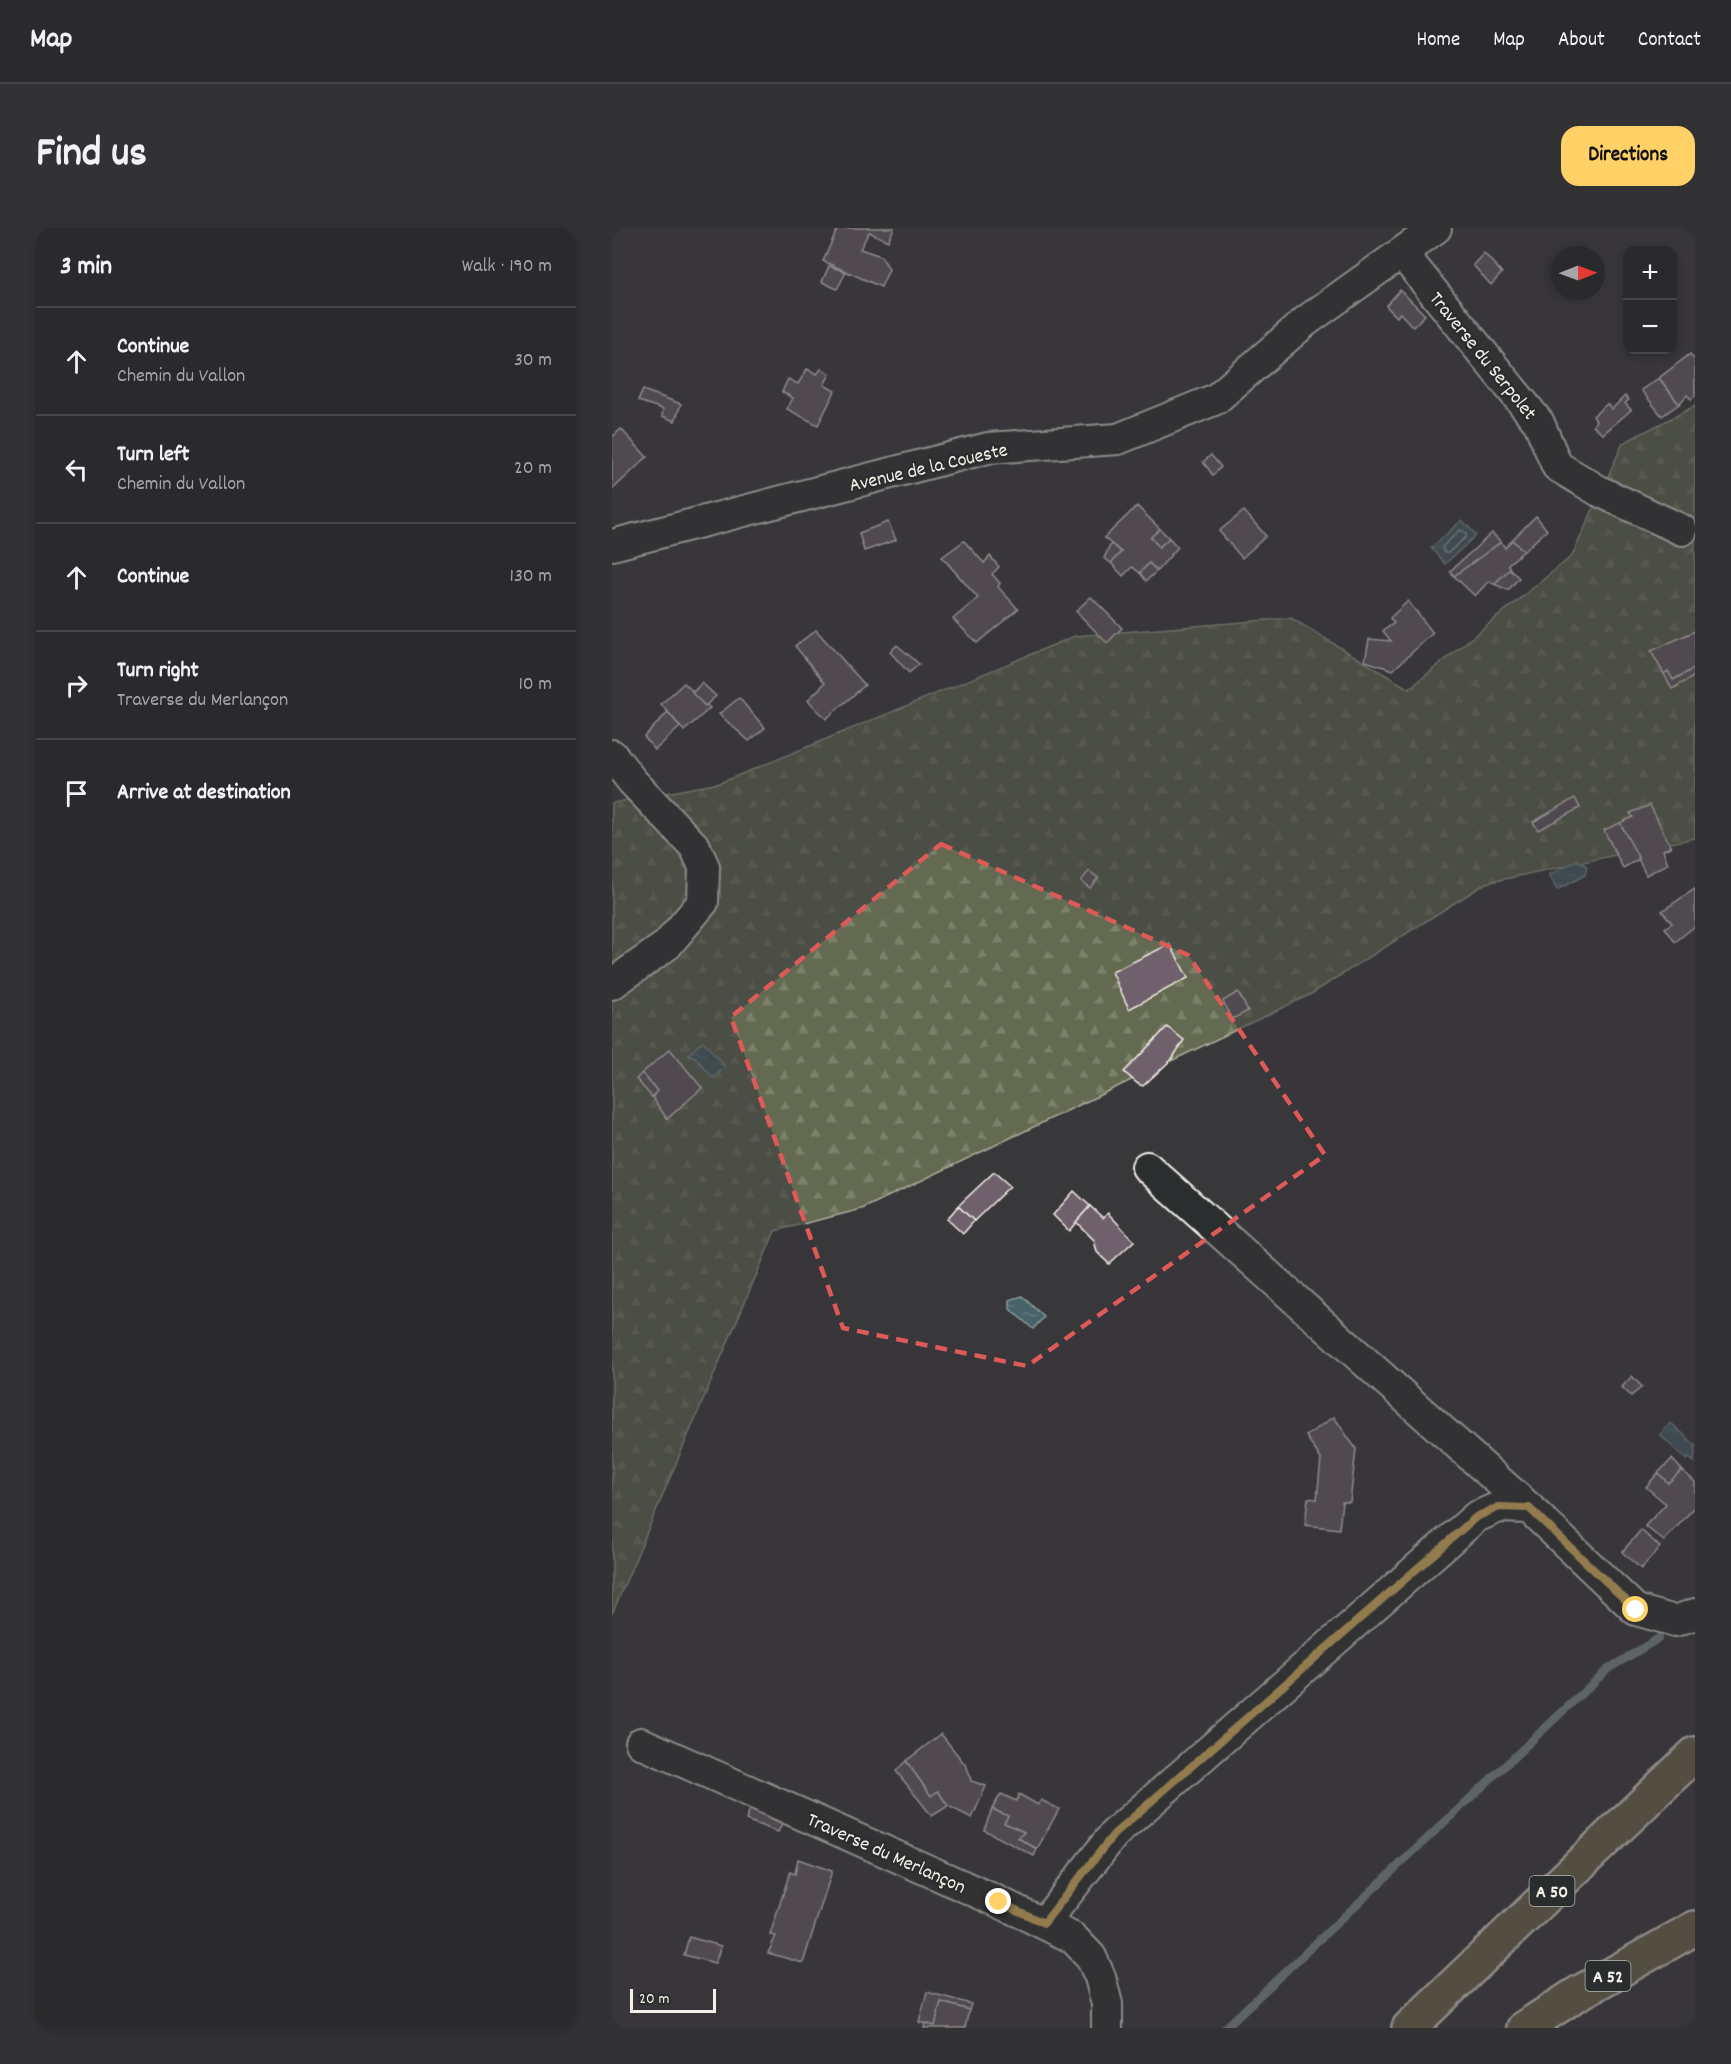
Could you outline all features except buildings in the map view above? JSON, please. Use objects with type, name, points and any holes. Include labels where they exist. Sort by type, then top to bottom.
[{"type":"highway","name":"A 50","points":[[1409,2028],[1695,1754]]},
{"type":"highway","name":"A 52","points":[[1524,2028],[1576,1994],[1695,1928]]},
{"type":"street","name":"Avenue de la Coueste","points":[[612,545],[988,448],[1118,439],[1216,399],[1306,321],[1436,228]]},
{"type":"street","name":"Traverse du Serpolet","points":[[1402,253],[1539,423],[1557,466],[1599,491],[1683,530]]},
{"type":"street","points":[[612,755],[640,790],[695,847],[704,867],[703,902],[667,945],[612,984]]},
{"type":"street","points":[[1147,1167],[1529,1508],[1636,1610],[1675,1621],[1695,1614]]},
{"type":"street","points":[[1044,1923],[1114,1834],[1476,1517],[1499,1507],[1529,1508]]},
{"type":"street","name":"Traverse du Merlançon","points":[[641,1743],[1074,1938],[1091,1957],[1100,1977],[1107,2004],[1107,2028]]},
{"type":"highlighted area","points":[[941,844],[1188,955],[1325,1155],[1027,1366],[843,1328],[731,1017]]},
{"type":"green space","points":[[1695,406],[1695,838],[1486,883],[1311,994],[862,1209],[775,1231],[612,1614],[612,803],[720,783],[1075,636],[1291,618],[1409,689],[1572,556],[1623,443]]},
{"type":"water","points":[[1462,520],[1476,535],[1445,564],[1431,548]]},
{"type":"water","points":[[1577,860],[1587,866],[1585,875],[1557,890],[1549,875]]},
{"type":"water","points":[[703,1041],[725,1067],[713,1078],[695,1057],[688,1055]]},
{"type":"water","points":[[1022,1296],[1044,1317],[1033,1329],[1010,1309],[1010,1300]]},
{"type":"water","points":[[1671,1423],[1695,1445],[1694,1462],[1689,1458],[1687,1460],[1660,1435]]},
{"type":"waterway","points":[[1225,2028],[1608,1669],[1659,1638]]},
{"type":"route","points":[[999,1902],[1044,1923],[1114,1834],[1476,1517],[1499,1507],[1529,1508],[1636,1610]]}]
